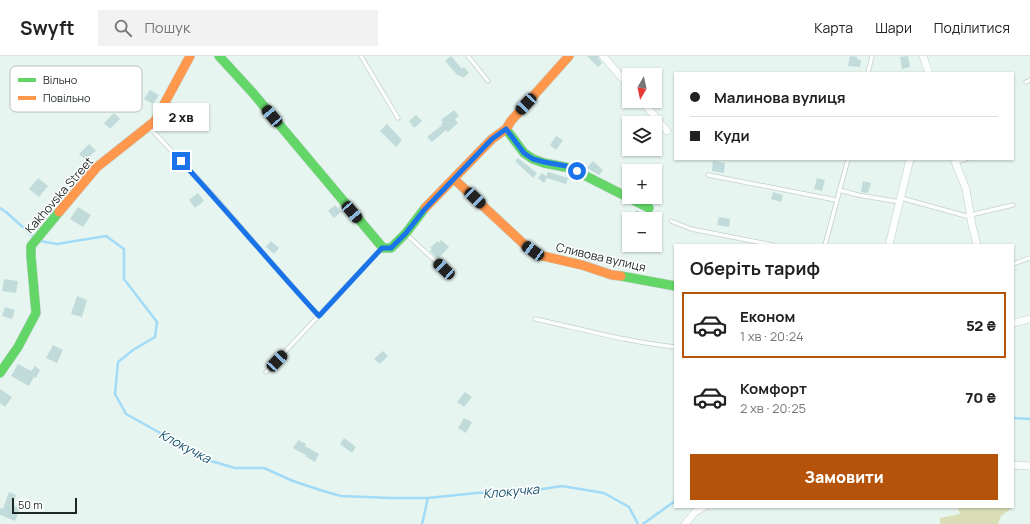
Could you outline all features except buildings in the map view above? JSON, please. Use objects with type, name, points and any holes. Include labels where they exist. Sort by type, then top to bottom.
[{"type":"street","name":"Kakhovska Street","points":[[0,373],[18,347],[36,313],[31,246],[97,167],[156,121],[190,56]]},
{"type":"street","points":[[219,56],[252,92],[382,248],[391,248],[406,233],[424,210],[492,139],[506,129],[511,121],[569,56]]},
{"type":"street","points":[[603,56],[622,78]]},
{"type":"street","points":[[923,56],[929,72]]},
{"type":"street","points":[[648,108],[667,131]]},
{"type":"street","points":[[506,129],[524,153],[533,159],[570,168],[649,208]]},
{"type":"street","points":[[889,244],[910,160]]},
{"type":"street","points":[[955,161],[966,190],[977,244]]},
{"type":"street","name":"Сливова вулиця","points":[[454,179],[510,232],[536,253],[617,276],[674,286]]},
{"type":"street","points":[[1014,323],[1030,319]]},
{"type":"street","points":[[1014,466],[1030,466]]},
{"type":"street","points":[[685,524],[695,512],[702,508]]},
{"type":"lane","points":[[361,56],[398,118]]},
{"type":"lane","points":[[468,56],[488,81]]},
{"type":"lane","points":[[868,72],[872,56]]},
{"type":"lane","points":[[149,126],[213,195],[319,316]]},
{"type":"lane","points":[[825,244],[848,160]]},
{"type":"lane","points":[[708,175],[836,200]]},
{"type":"lane","points":[[839,190],[858,195],[900,200],[964,216],[1013,205]]},
{"type":"lane","points":[[671,221],[691,229],[768,244]]},
{"type":"lane","points":[[406,233],[444,269]]},
{"type":"lane","points":[[266,372],[382,248]]},
{"type":"lane","points":[[1014,264],[1030,258]]},
{"type":"lane","points":[[535,319],[630,340],[674,347]]},
{"type":"green space","points":[[958,508],[1012,508],[1001,516],[998,524],[940,524],[940,518],[960,514]]},
{"type":"waterway","name":"Клокучка","points":[[0,208],[34,237]]},
{"type":"waterway","name":"Клокучка","points":[[40,241],[57,244],[106,236],[124,249],[124,279],[157,322],[155,337],[133,350],[118,362],[115,394],[126,414],[211,461],[235,468],[264,468],[293,481],[341,496],[428,498],[476,493],[536,490],[562,486],[604,493],[629,507],[638,524]]},
{"type":"waterway","points":[[1014,418],[1030,419]]},
{"type":"waterway","points":[[422,524],[428,498]]},
{"type":"waterway","points":[[643,524],[674,502]]},
{"type":"traffic: fast","points":[[219,56],[252,92],[383,248],[391,248],[406,233],[425,208]]},
{"type":"traffic: fast","points":[[506,129],[524,153],[533,159],[544,163],[570,168],[649,208]]},
{"type":"traffic: fast","points":[[0,373],[18,347],[36,313],[31,246],[59,212]]},
{"type":"traffic: fast","points":[[621,276],[674,286]]},
{"type":"traffic: slow","points":[[59,212],[97,167],[155,121],[190,56]]},
{"type":"traffic: slow","points":[[425,208],[492,139],[506,129],[511,121],[569,56]]},
{"type":"traffic: slow","points":[[454,179],[533,251],[543,256],[582,265],[612,275],[621,276]]},
{"type":"route","points":[[181,161],[213,195],[319,316],[382,248],[391,248],[406,233],[424,210],[492,139],[506,129],[520,149],[533,159],[566,166],[577,171]]}]
